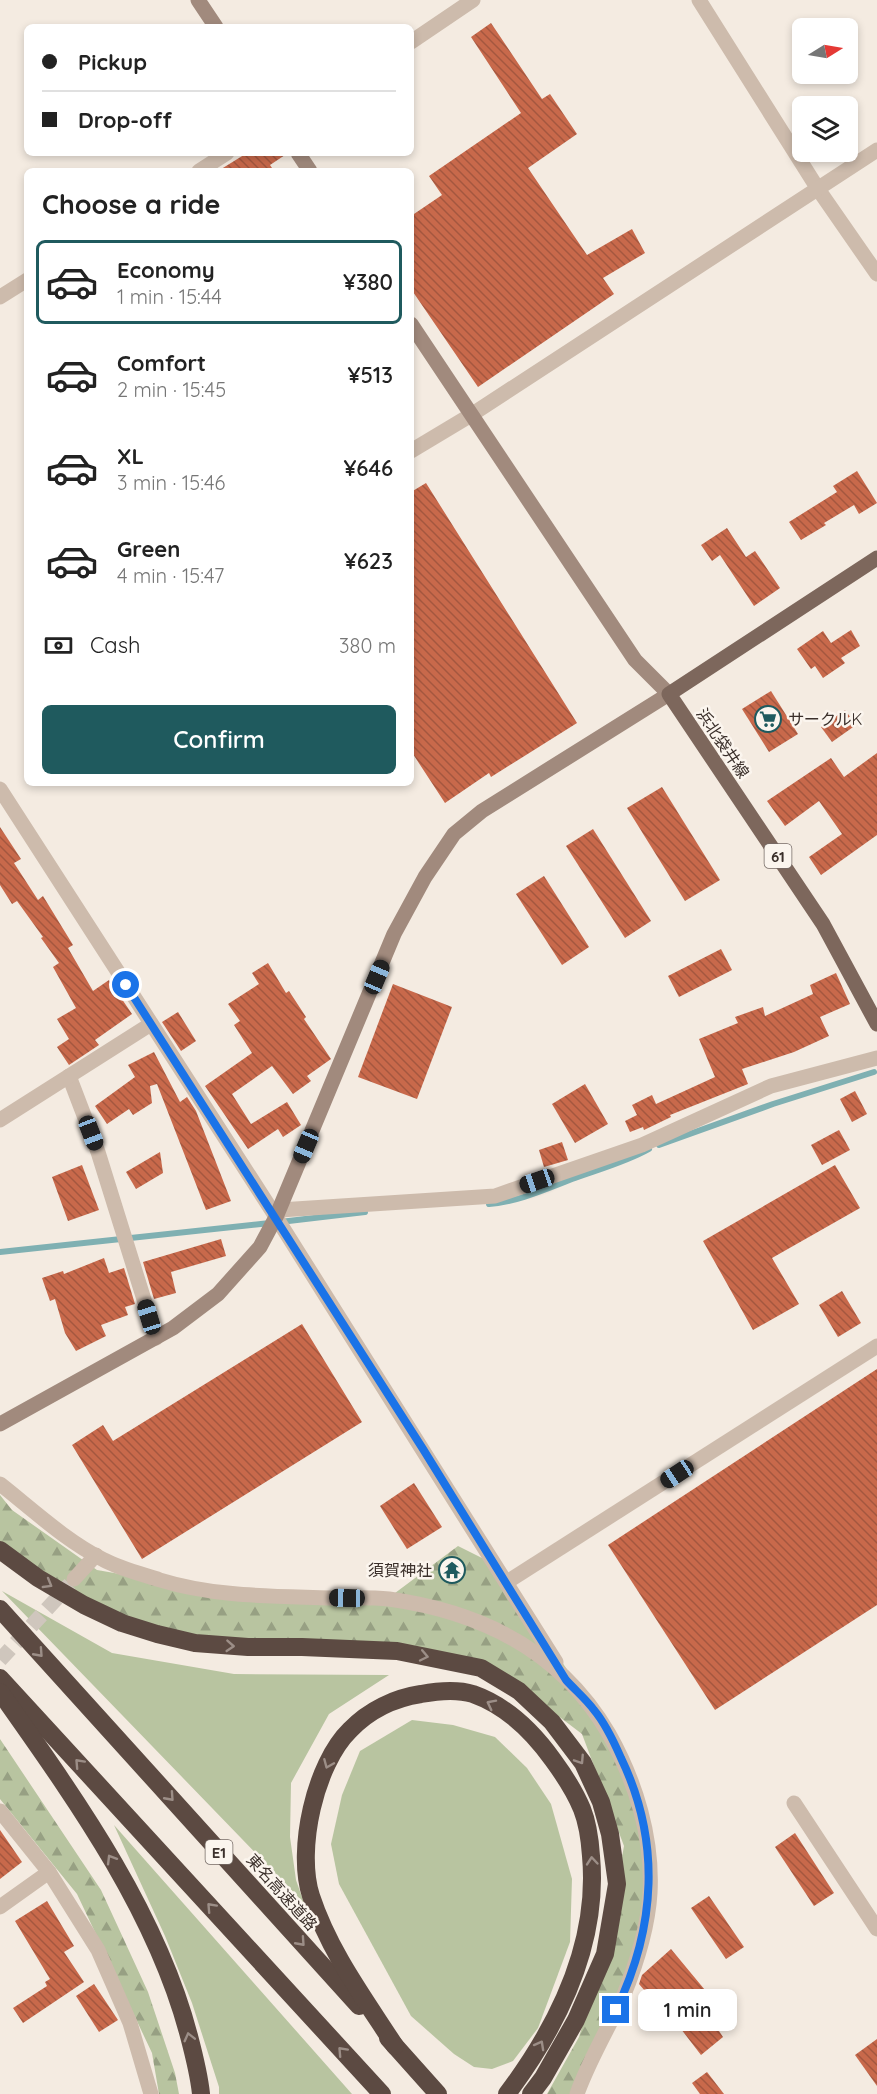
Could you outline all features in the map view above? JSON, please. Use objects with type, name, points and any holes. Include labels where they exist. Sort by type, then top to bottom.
[{"type":"highway","points":[[0,1550],[38,1578],[84,1605],[122,1623],[157,1634],[195,1643],[248,1647],[397,1651],[481,1668],[519,1691],[552,1722],[583,1763],[601,1802],[610,1834],[617,1884],[605,1954],[576,2020],[543,2078],[531,2094]]},
{"type":"highway","name":"東名高速道路","points":[[0,1609],[438,2094]]},
{"type":"highway","points":[[0,1677],[382,2094]]},
{"type":"highway","points":[[395,2046],[332,1945],[310,1894],[305,1846],[315,1796],[331,1756],[349,1730],[376,1710],[403,1696],[441,1690],[472,1694],[504,1710],[536,1737],[565,1775],[583,1810],[590,1837],[594,1883],[584,1948],[561,2008],[530,2064],[507,2094]]},
{"type":"highway","points":[[0,1692],[81,1809],[125,1883],[180,2001],[200,2080],[201,2094]]},
{"type":"main road","points":[[669,694],[877,558]]},
{"type":"main road","name":"浜北袋井線","points":[[669,694],[823,924],[877,1024]]},
{"type":"street","points":[[198,0],[214,24]]},
{"type":"street","points":[[414,40],[473,0]]},
{"type":"street","points":[[699,0],[818,189],[877,274]]},
{"type":"street","points":[[414,449],[471,415],[877,150]]},
{"type":"street","points":[[204,168],[222,156]]},
{"type":"street","points":[[0,297],[24,282]]},
{"type":"street","points":[[0,1424],[173,1328],[218,1294],[260,1247],[278,1214],[394,934],[425,877],[454,834],[483,811],[669,694],[635,660],[414,329]]},
{"type":"street","points":[[0,789],[151,1024],[278,1214],[566,1680]]},
{"type":"street","points":[[0,1120],[151,1024]]},
{"type":"street","points":[[278,1214],[495,1196],[642,1145],[771,1086],[877,1058]]},
{"type":"street","points":[[69,1076],[98,1152],[156,1338]]},
{"type":"street","points":[[507,1582],[877,1346]]},
{"type":"street","points":[[0,1484],[56,1528],[105,1561],[161,1580],[206,1591],[265,1596],[387,1599],[431,1608],[481,1623],[516,1639],[542,1656],[566,1680],[596,1712],[617,1748],[634,1785],[648,1843],[650,1893],[640,1945],[623,1995],[577,2094]]},
{"type":"street","points":[[74,1580],[96,1555]]},
{"type":"street","points":[[794,1803],[877,1929]]},
{"type":"street","points":[[0,1811],[49,1872],[98,1950],[130,2023],[151,2094]]},
{"type":"street","points":[[0,1906],[49,1872]]},
{"type":"green space","points":[[0,1495],[12,1510],[97,1570],[229,1593],[387,1599],[458,1546],[496,1565],[596,1712],[644,1826],[646,1917],[583,2094],[547,2094],[579,2037],[606,1946],[624,1846],[582,1734],[499,1671],[328,1648],[178,1640],[84,1602],[0,1541]]},
{"type":"green space","points":[[2,1591],[112,1653],[234,1674],[389,1675],[329,1714],[291,1783],[290,1837],[296,1880],[304,1903]]},
{"type":"green space","points":[[412,1720],[453,1725],[495,1737],[527,1768],[551,1804],[572,1879],[570,1942],[538,2028],[513,2061],[492,2069],[474,2067],[454,2054],[411,2016],[339,1884],[331,1844],[342,1795],[360,1751]]},
{"type":"green space","points":[[0,1739],[101,1890],[148,1992],[175,2073],[179,2094],[159,2094],[152,2053],[77,1894],[0,1799]]},
{"type":"green space","points":[[114,1825],[352,2094],[219,2094],[219,2087],[192,2003],[165,1936]]},
{"type":"building","points":[[491,23],[542,99],[550,94],[577,134],[528,168],[587,255],[632,229],[645,253],[603,278],[614,294],[478,387],[414,293],[414,214],[442,195],[429,176],[521,113],[471,37]]},
{"type":"building","points":[[242,156],[284,156],[270,165],[272,168],[223,168]]},
{"type":"building","points":[[857,471],[877,503],[859,514],[854,505],[801,540],[789,522],[837,492],[833,486]]},
{"type":"building","points":[[426,483],[577,723],[491,777],[489,773],[445,803],[414,756],[414,490]]},
{"type":"building","points":[[727,528],[746,557],[755,551],[780,588],[754,606],[720,555],[712,561],[701,545]]},
{"type":"building","points":[[851,630],[860,646],[841,658],[845,663],[823,678],[815,666],[811,669],[797,649],[823,631],[831,643]]},
{"type":"building","points":[[771,691],[798,734],[769,752],[742,709]]},
{"type":"building","points":[[845,710],[856,725],[832,742],[821,727]]},
{"type":"building","points":[[877,753],[877,835],[821,875],[809,857],[842,834],[819,801],[785,826],[767,801],[831,758],[844,777]]},
{"type":"building","points":[[662,787],[720,880],[685,901],[627,808]]},
{"type":"building","points":[[0,827],[21,859],[14,863],[38,900],[43,896],[73,945],[68,948],[93,991],[109,980],[132,1014],[95,1040],[99,1045],[69,1065],[57,1047],[69,1039],[57,1019],[76,1008],[53,967],[59,963],[41,938],[43,937],[17,901],[12,904],[0,885]]},
{"type":"building","points":[[593,829],[651,921],[625,938],[566,846]]},
{"type":"building","points":[[544,876],[589,947],[562,965],[516,894]]},
{"type":"building","points":[[721,949],[732,970],[679,997],[668,976]]},
{"type":"building","points":[[268,963],[286,993],[289,991],[306,1017],[304,1019],[331,1059],[307,1076],[311,1081],[293,1094],[272,1066],[232,1094],[251,1124],[287,1102],[301,1125],[283,1137],[278,1129],[248,1149],[205,1086],[252,1053],[234,1025],[240,1021],[228,1004],[259,984],[252,973]]},
{"type":"building","points":[[836,973],[850,1004],[820,1017],[829,1036],[794,1052],[742,1069],[748,1084],[670,1115],[671,1117],[644,1130],[643,1127],[630,1132],[625,1121],[637,1115],[632,1105],[652,1095],[656,1104],[715,1077],[699,1039],[738,1023],[735,1017],[763,1007],[765,1016],[813,994],[810,985]]},
{"type":"building","points":[[393,984],[452,1007],[417,1099],[358,1077]]},
{"type":"building","points":[[178,1012],[196,1041],[181,1051],[162,1022]]},
{"type":"building","points":[[154,1052],[180,1102],[187,1097],[196,1111],[231,1201],[206,1210],[157,1084],[150,1086],[152,1103],[133,1115],[129,1109],[107,1124],[95,1106],[135,1077],[128,1065]]},
{"type":"building","points":[[585,1084],[608,1124],[575,1143],[552,1104]]},
{"type":"building","points":[[855,1091],[867,1114],[852,1122],[840,1099]]},
{"type":"building","points":[[839,1130],[850,1150],[822,1165],[811,1145]]},
{"type":"building","points":[[562,1142],[568,1160],[544,1167],[539,1150]]},
{"type":"building","points":[[160,1152],[163,1173],[136,1189],[126,1172]]},
{"type":"building","points":[[82,1165],[99,1210],[68,1221],[52,1177]]},
{"type":"building","points":[[835,1165],[860,1208],[772,1258],[799,1304],[753,1330],[703,1241]]},
{"type":"building","points":[[221,1239],[226,1256],[171,1272],[176,1293],[154,1299],[143,1262]]},
{"type":"building","points":[[104,1258],[109,1273],[124,1268],[135,1304],[125,1307],[128,1315],[101,1325],[106,1336],[76,1351],[65,1333],[55,1299],[50,1301],[42,1278],[63,1271],[64,1274]]},
{"type":"building","points":[[842,1291],[861,1323],[838,1337],[819,1305]]},
{"type":"building","points":[[302,1324],[362,1422],[142,1559],[72,1445],[103,1425],[113,1441]]},
{"type":"building","points":[[877,1369],[877,1605],[715,1710],[608,1545]]},
{"type":"building","points":[[414,1483],[442,1527],[407,1549],[380,1506]]},
{"type":"building","points":[[0,1830],[22,1862],[0,1879]]},
{"type":"building","points":[[795,1833],[834,1893],[814,1906],[775,1847]]},
{"type":"building","points":[[709,1896],[744,1947],[726,1959],[691,1908]]},
{"type":"building","points":[[47,1901],[74,1946],[64,1952],[84,1982],[23,2023],[13,2008],[47,1986],[45,1982],[50,1979],[15,1921]]},
{"type":"building","points":[[671,1949],[729,2019],[717,2028],[723,2037],[701,2055],[671,2016],[668,2018],[639,1984],[642,1975]]},
{"type":"building","points":[[94,1984],[118,2020],[99,2032],[76,1996]]},
{"type":"building","points":[[877,2039],[877,2086],[855,2055]]},
{"type":"building","points":[[707,2072],[724,2094],[700,2094],[692,2083]]},
{"type":"waterway","points":[[659,1145],[773,1104],[874,1072]]},
{"type":"waterway","points":[[489,1204],[533,1194],[622,1162],[649,1149]]},
{"type":"waterway","points":[[280,1222],[365,1212]]},
{"type":"waterway","points":[[0,1252],[270,1223]]},
{"type":"tunnel","points":[[0,1660],[70,1584]]},
{"type":"place","name":"サークルK","points":[[768,719]]},
{"type":"place","name":"須賀神社","points":[[452,1570]]},
{"type":"route","points":[[126,985],[423,1449],[557,1662],[566,1680],[596,1712],[617,1748],[634,1785],[648,1843],[650,1893],[640,1945],[616,2010]]}]
